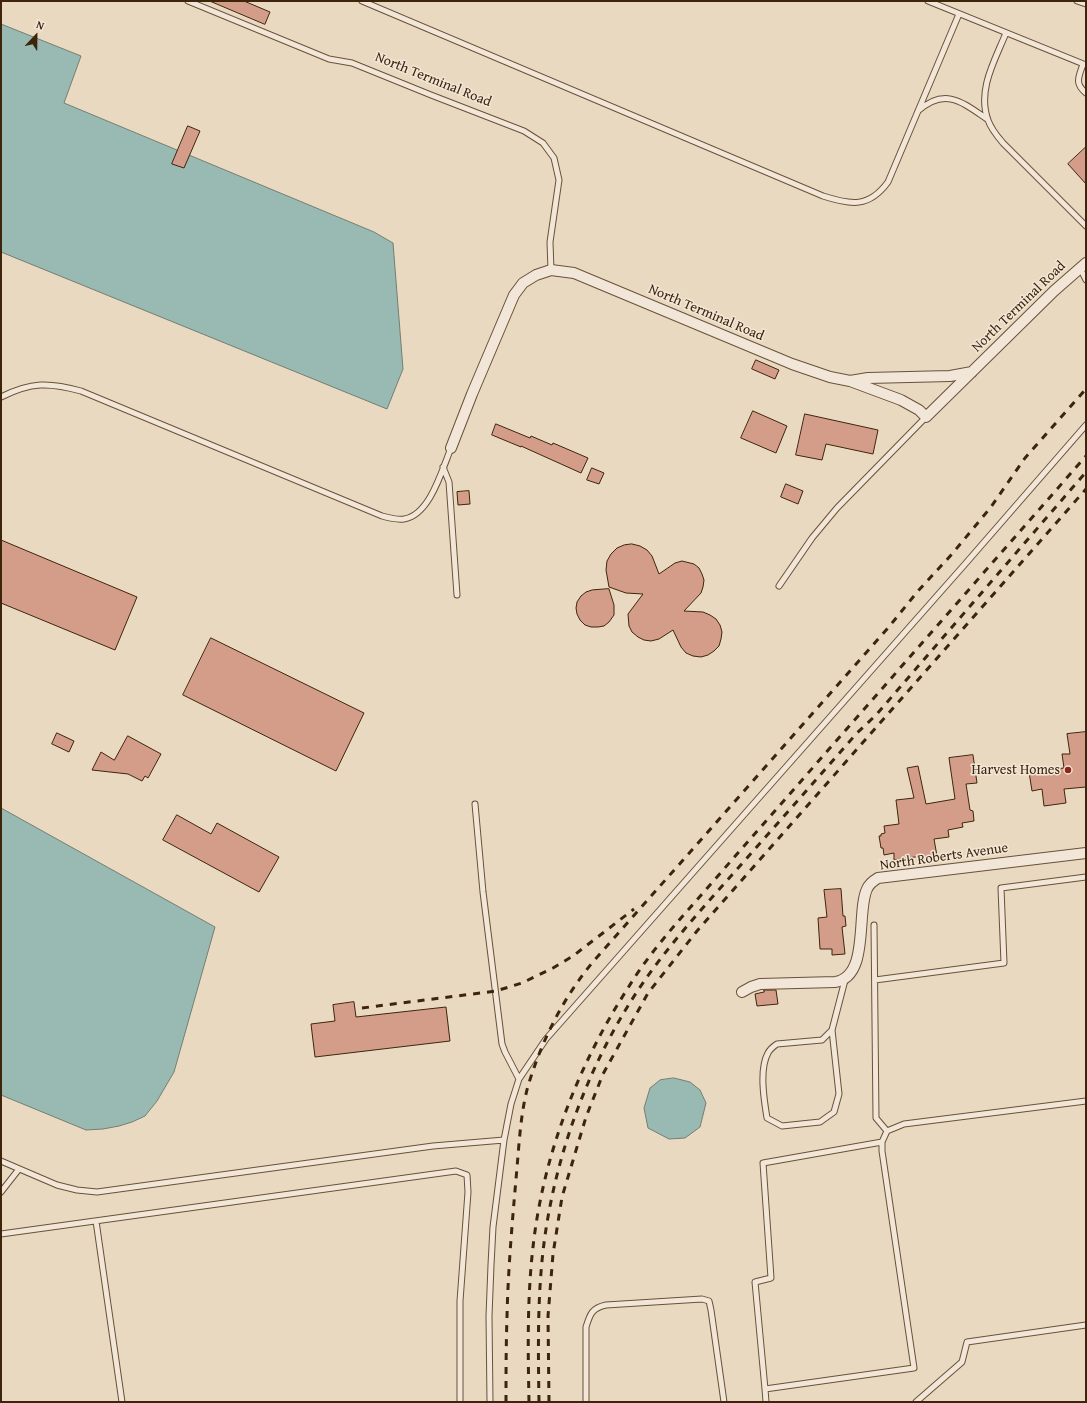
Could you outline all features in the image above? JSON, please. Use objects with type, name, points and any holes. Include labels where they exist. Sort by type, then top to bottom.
[{"type":"street","name":"North Terminal Road","points":[[451,448],[472,394],[514,296],[523,283],[536,274],[551,270],[574,273],[792,364],[830,377],[850,381],[901,400],[919,410],[926,417],[1054,291],[1083,266]]},
{"type":"street","name":"North Terminal Road","points":[[850,381],[868,378],[950,376],[972,372]]},
{"type":"street","name":"North Roberts Avenue","points":[[845,980],[859,954],[865,895],[871,883],[878,878],[1086,853]]},
{"type":"street","points":[[742,992],[760,984],[836,982],[845,980]]},
{"type":"lane","name":"North Terminal Road","points":[[188,1],[329,59],[352,63],[524,131],[543,143],[554,158],[559,180],[550,242],[551,270]]},
{"type":"lane","points":[[362,1],[840,201],[853,204],[871,198],[888,182],[959,14]]},
{"type":"lane","points":[[928,1],[1085,65],[1078,82],[1079,87],[1086,94]]},
{"type":"lane","points":[[1076,1],[1086,4]]},
{"type":"lane","points":[[1006,33],[988,76],[985,88],[987,119],[994,132],[1003,143],[1086,226]]},
{"type":"lane","points":[[917,111],[926,103],[943,98],[952,98],[960,101],[987,119]]},
{"type":"lane","points":[[1083,266],[1086,280]]},
{"type":"lane","points":[[1,397],[18,389],[47,384],[63,386],[81,391],[382,516],[395,520],[406,519],[417,512],[426,503],[435,490],[451,448]]},
{"type":"lane","points":[[779,586],[812,538],[837,508],[926,417]]},
{"type":"lane","points":[[490,1402],[489,1316],[493,1227],[504,1140],[511,1104],[519,1079],[546,1039],[1086,426]]},
{"type":"lane","points":[[444,468],[449,482],[457,595]]},
{"type":"lane","points":[[475,804],[483,892],[502,1044],[519,1079]]},
{"type":"lane","points":[[874,980],[1004,963],[1001,888],[1086,877]]},
{"type":"lane","points":[[874,925],[876,1118],[887,1131]]},
{"type":"lane","points":[[832,1030],[822,1040],[777,1044],[768,1052],[764,1065],[764,1097],[767,1118],[782,1126],[820,1122],[834,1112],[839,1094],[832,1030],[845,980]]},
{"type":"lane","points":[[765,1389],[914,1368],[883,1159],[882,1142],[887,1131],[904,1124],[1086,1101]]},
{"type":"lane","points":[[1,1161],[57,1185],[76,1190],[97,1192],[433,1146],[504,1140]]},
{"type":"lane","points":[[766,1402],[755,1282],[771,1278],[763,1163],[882,1142]]},
{"type":"lane","points":[[1,1192],[19,1169]]},
{"type":"lane","points":[[1,1234],[456,1170],[467,1175],[468,1192],[460,1301],[460,1402]]},
{"type":"lane","points":[[96,1221],[122,1402]]},
{"type":"lane","points":[[586,1402],[586,1327],[589,1316],[597,1307],[606,1305],[702,1299],[709,1301],[711,1310],[724,1402]]},
{"type":"lane","points":[[916,1402],[962,1362],[967,1342],[1086,1325]]},
{"type":"water","points":[[1,24],[81,56],[64,103],[374,232],[393,243],[403,369],[387,409],[1,252]]},
{"type":"water","points":[[1,808],[215,927],[174,1072],[157,1101],[145,1116],[132,1122],[103,1129],[86,1130],[1,1095]]},
{"type":"water","points":[[674,1078],[690,1082],[700,1090],[706,1103],[700,1127],[685,1138],[669,1139],[648,1128],[644,1108],[650,1088],[660,1080]]},
{"type":"building","points":[[210,1],[244,1],[270,12],[265,24]]},
{"type":"building","points":[[188,126],[200,131],[184,168],[172,164]]},
{"type":"building","points":[[1086,147],[1086,184],[1068,164]]},
{"type":"building","points":[[756,360],[779,370],[775,379],[752,369]]},
{"type":"building","points":[[753,411],[787,426],[776,453],[741,438]]},
{"type":"building","points":[[805,414],[878,430],[873,454],[826,444],[822,460],[796,455]]},
{"type":"building","points":[[496,424],[530,438],[531,436],[552,445],[553,443],[588,458],[581,473],[521,446],[492,435]]},
{"type":"building","points":[[592,468],[604,473],[599,484],[587,480]]},
{"type":"building","points":[[786,484],[803,491],[798,504],[781,497]]},
{"type":"building","points":[[469,491],[470,504],[458,505],[457,492]]},
{"type":"building","points":[[1,540],[137,597],[115,650],[1,603]]},
{"type":"building","points":[[632,544],[647,550],[652,556],[659,574],[675,563],[682,561],[694,564],[699,568],[704,580],[701,593],[684,611],[703,612],[716,619],[722,632],[719,646],[714,651],[701,657],[686,653],[681,647],[673,630],[659,639],[651,641],[644,640],[632,632],[629,626],[628,614],[643,594],[626,593],[609,587],[606,570],[607,561],[617,548]]},
{"type":"building","points":[[609,589],[614,605],[614,615],[604,626],[591,627],[585,625],[580,620],[576,608],[577,602],[581,596],[592,590]]},
{"type":"building","points":[[211,638],[364,713],[336,771],[183,695]]},
{"type":"building","name":"Harvest Homes","points":[[1086,732],[1086,787],[1064,789],[1066,803],[1044,806],[1042,789],[1032,791],[1029,772],[1064,768],[1062,754],[1070,754],[1067,734]]},
{"type":"building","points":[[57,733],[74,741],[69,752],[52,744]]},
{"type":"building","points":[[128,736],[161,754],[148,778],[145,776],[142,781],[128,774],[92,770],[101,752],[114,760]]},
{"type":"building","points":[[973,755],[977,783],[966,784],[970,810],[973,811],[974,821],[962,823],[963,827],[948,830],[949,837],[934,839],[937,856],[923,859],[922,856],[894,860],[894,853],[884,855],[879,836],[885,833],[884,826],[899,824],[896,800],[914,798],[907,768],[918,766],[926,804],[955,799],[949,758]]},
{"type":"building","points":[[177,815],[211,834],[217,823],[279,857],[259,892],[163,840]]},
{"type":"building","points":[[841,889],[843,916],[845,916],[846,926],[842,927],[845,954],[832,955],[832,949],[820,949],[818,918],[827,917],[824,890]]},
{"type":"building","points":[[764,990],[776,990],[778,1004],[757,1006],[755,994],[764,992]]},
{"type":"building","points":[[354,1002],[356,1017],[446,1007],[450,1041],[315,1057],[311,1024],[335,1021],[333,1005]]},
{"type":"railway","points":[[506,1402],[508,1282],[521,1120],[525,1097],[534,1069],[546,1037],[562,1006],[571,991],[592,963],[952,554],[991,507],[1025,458],[1086,389]]},
{"type":"railway","points":[[529,1402],[528,1325],[531,1266],[538,1213],[545,1179],[554,1145],[566,1112],[593,1048],[610,1018],[640,970],[674,926],[1086,456]]},
{"type":"railway","points":[[539,1402],[540,1286],[544,1240],[555,1185],[563,1154],[584,1092],[613,1032],[629,1004],[669,948],[692,921],[856,734],[876,715],[1086,472]]},
{"type":"railway","points":[[549,1402],[548,1316],[553,1254],[562,1197],[586,1117],[603,1074],[648,993],[697,931],[1086,489]]},
{"type":"railway","points":[[362,1008],[496,991],[522,983],[553,968],[573,956],[634,909]]},
{"type":"place","name":"Harvest Homes","points":[[1068,770]]}]
